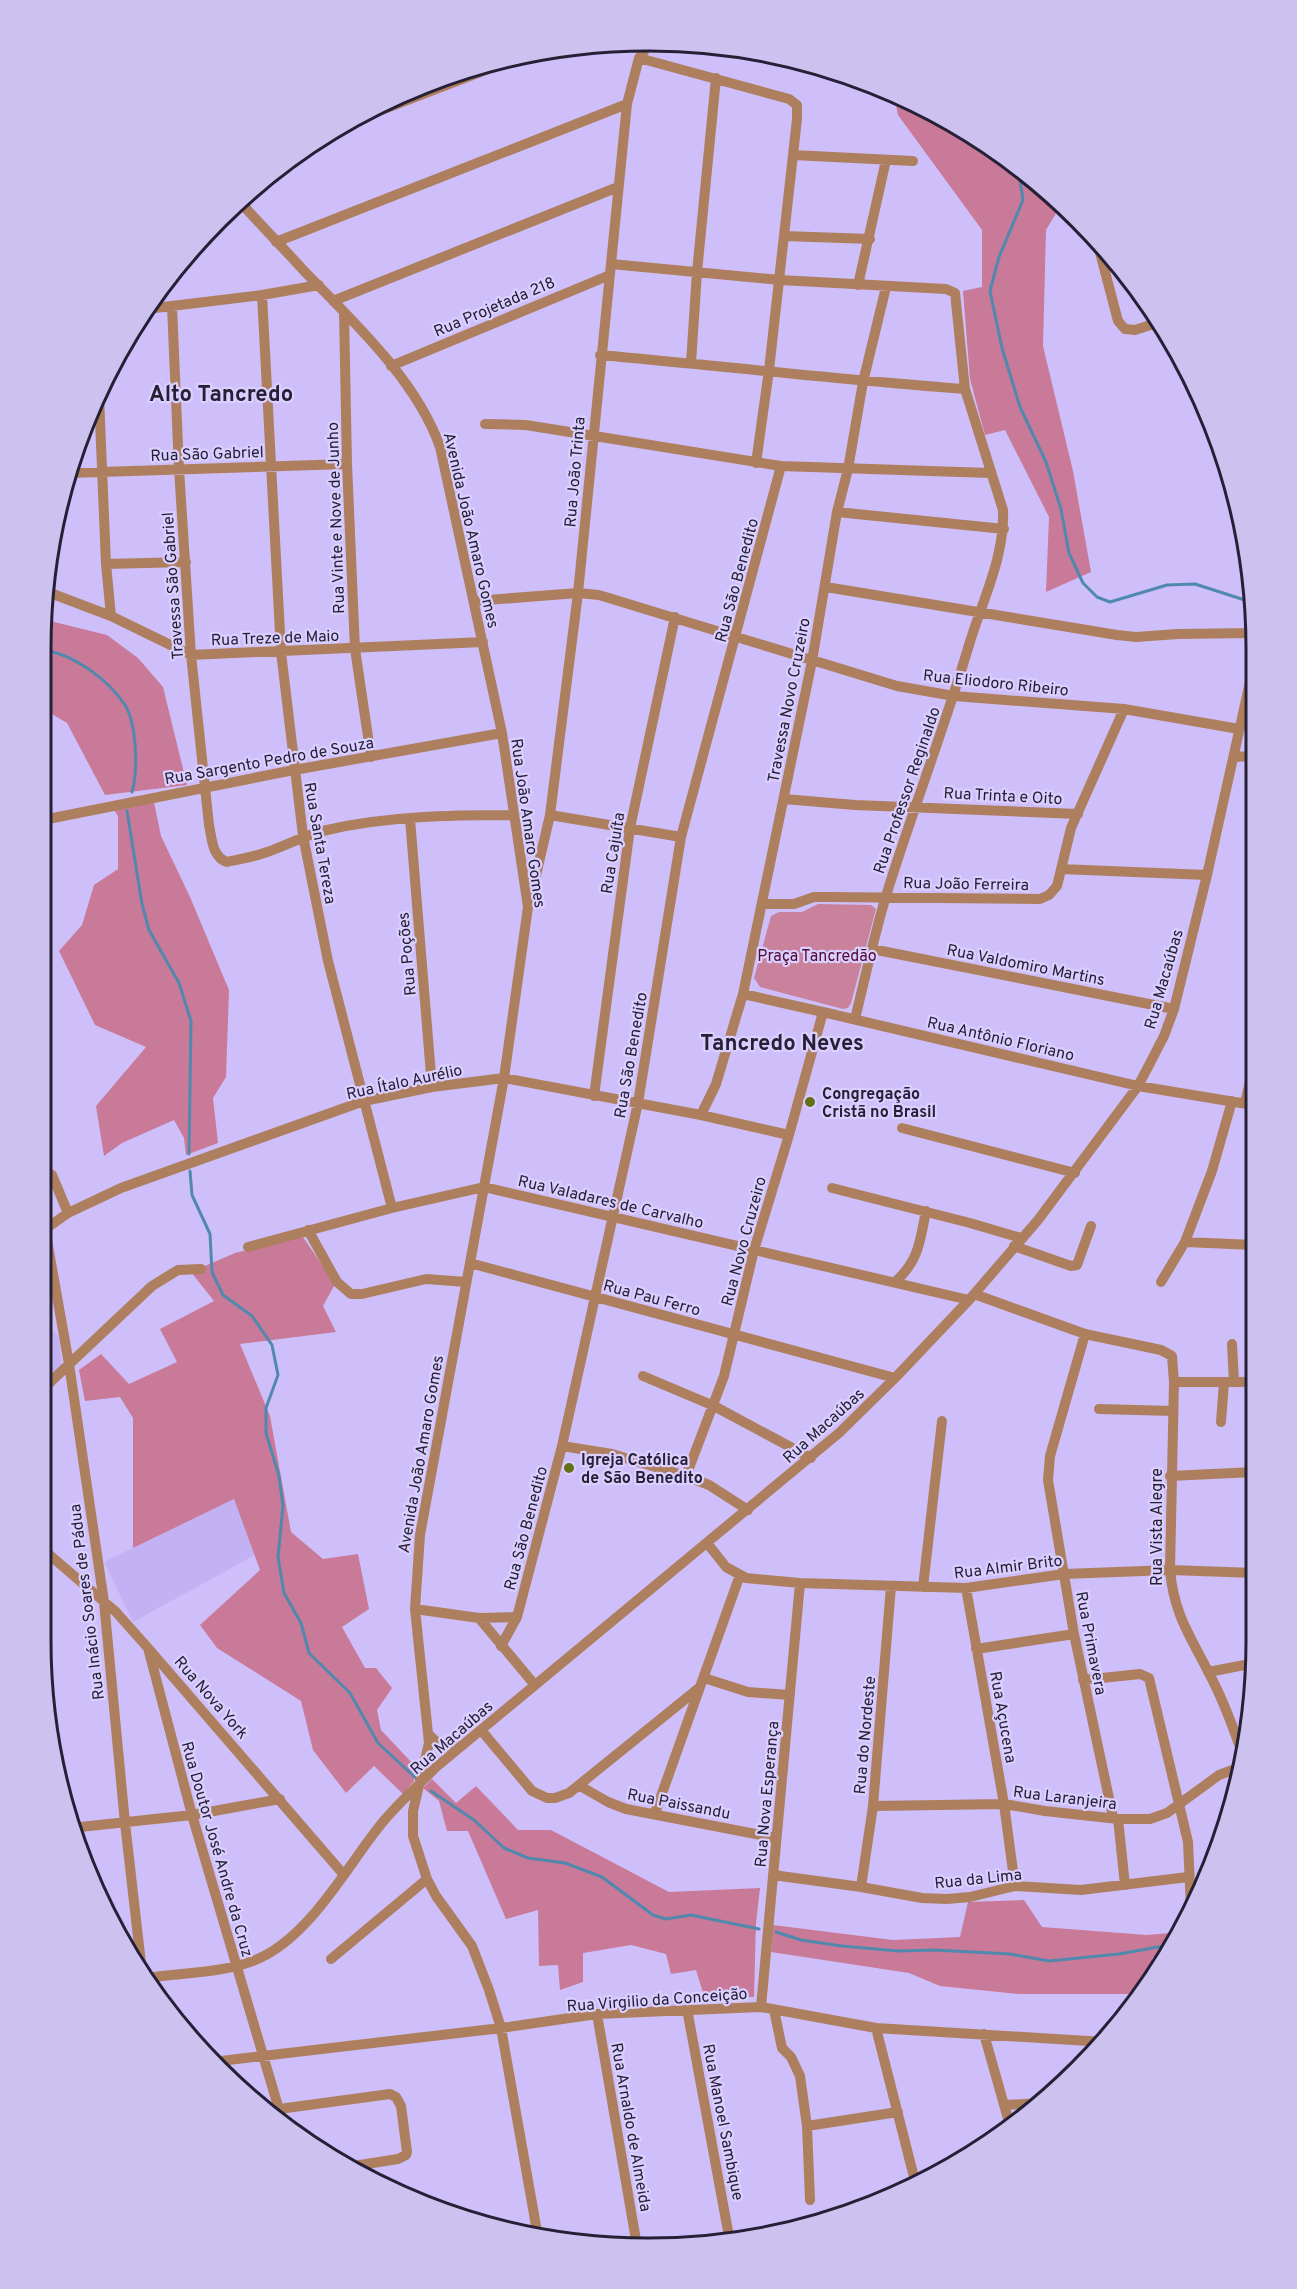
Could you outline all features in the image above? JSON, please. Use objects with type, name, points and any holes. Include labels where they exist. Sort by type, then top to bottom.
[{"type":"street","name":"Rua João Trinta","points":[[528,907],[550,815],[578,593],[600,355],[627,104],[639,58],[644,51]]},
{"type":"street","points":[[639,58],[716,78],[793,102],[798,112],[780,280],[756,463]]},
{"type":"street","points":[[691,363],[716,78]]},
{"type":"street","points":[[276,242],[627,104]]},
{"type":"street","points":[[793,155],[913,160]]},
{"type":"street","points":[[858,285],[886,160]]},
{"type":"street","points":[[333,301],[618,187]]},
{"type":"street","points":[[247,206],[249,212]]},
{"type":"street","points":[[245,208],[319,285]]},
{"type":"street","points":[[784,236],[870,239]]},
{"type":"street","points":[[1105,263],[1118,321],[1125,329],[1135,330],[1150,325]]},
{"type":"street","points":[[610,270],[698,272],[886,287]]},
{"type":"street","name":"Rua Projetada 218","points":[[391,366],[610,270]]},
{"type":"street","points":[[158,308],[262,295],[319,285]]},
{"type":"street","name":"Avenida João Amaro Gomes","points":[[319,285],[391,366],[418,402],[435,433],[483,642]]},
{"type":"street","name":"Rua Professor Reginaldo","points":[[855,1019],[886,897],[954,696],[979,612],[992,580],[1004,529],[1003,510],[965,389],[955,293],[946,289],[886,287]]},
{"type":"street","name":"Travessa Novo Cruzeiro","points":[[701,1115],[717,1084],[743,994],[812,661],[837,512],[848,469],[863,382],[886,287]]},
{"type":"street","name":"Rua Santa Tereza","points":[[262,295],[281,652],[303,836],[328,961],[393,1208]]},
{"type":"street","name":"Travessa São Gabriel","points":[[172,306],[179,469],[191,655],[213,846],[221,860],[227,862],[267,852],[303,836]]},
{"type":"street","name":"Rua Vinte e Nove de Junho","points":[[344,313],[347,464],[355,649],[371,757]]},
{"type":"street","points":[[600,355],[769,370],[863,382],[965,389]]},
{"type":"street","points":[[100,412],[106,564],[111,616]]},
{"type":"street","points":[[485,424],[526,425],[781,466],[990,473]]},
{"type":"street","name":"Rua São Gabriel","points":[[78,472],[347,464]]},
{"type":"street","name":"Rua São Benedito","points":[[501,1646],[517,1617],[562,1446],[638,1103],[681,837],[781,466]]},
{"type":"street","points":[[837,512],[1004,529]]},
{"type":"street","points":[[106,564],[186,562]]},
{"type":"street","points":[[826,587],[1117,636],[1246,633]]},
{"type":"street","name":"Rua Eliodoro Ribeiro","points":[[474,601],[578,593],[599,595],[897,686],[954,696],[1124,709],[1239,729]]},
{"type":"street","name":"Rua Treze de Maio","points":[[54,594],[111,616],[191,655],[483,642]]},
{"type":"street","name":"Rua Cajuíta","points":[[594,1096],[630,828],[675,617]]},
{"type":"street","name":"Rua João Amaro Gomes","points":[[483,642],[502,733],[528,907],[504,1078],[484,1187]]},
{"type":"street","name":"Rua Macaúbas","points":[[155,1977],[236,1966],[267,1955],[282,1944],[304,1924],[378,1828],[435,1768],[534,1684],[811,1458],[895,1378],[971,1297],[1075,1173],[1138,1086],[1164,1036],[1174,1009],[1207,875],[1246,699]]},
{"type":"street","points":[[1124,709],[1071,828],[1061,869],[1207,875]]},
{"type":"street","name":"Rua Sargento Pedro de Souza","points":[[51,818],[294,770],[502,733]]},
{"type":"street","points":[[1234,757],[1246,756]]},
{"type":"street","name":"Rua Trinta e Oito","points":[[784,799],[855,805],[1078,814]]},
{"type":"street","points":[[303,836],[361,824],[410,819],[464,815],[514,815]]},
{"type":"street","points":[[550,815],[681,837]]},
{"type":"street","name":"Rua Poções","points":[[410,819],[432,1087]]},
{"type":"street","name":"Rua João Ferreira","points":[[762,903],[794,904],[821,897],[1040,899],[1050,895],[1058,886],[1061,869]]},
{"type":"street","name":"Rua Valdomiro Martins","points":[[872,949],[1174,1009]]},
{"type":"street","name":"Rua Antônio Floriano","points":[[743,994],[1138,1086],[1246,1103]]},
{"type":"street","name":"Rua Novo Cruzeiro","points":[[686,1476],[714,1406],[754,1250],[823,1011]]},
{"type":"street","name":"Rua Ítalo Aurélio","points":[[51,1225],[68,1213],[121,1188],[363,1101],[432,1087],[504,1078],[701,1115],[789,1135]]},
{"type":"street","points":[[1161,1282],[1185,1242],[1212,1171],[1232,1101]]},
{"type":"street","points":[[902,1128],[1075,1173]]},
{"type":"street","points":[[51,1173],[68,1213]]},
{"type":"street","name":"Avenida João Amaro Gomes","points":[[484,1187],[420,1535],[415,1609],[428,1734],[427,1757],[412,1819],[418,1856],[427,1879],[478,1957],[501,2028]]},
{"type":"street","name":"Rua Valadares de Carvalho","points":[[248,1247],[393,1208],[484,1187],[895,1282],[971,1297],[1085,1334],[1167,1351],[1173,1360]]},
{"type":"street","points":[[832,1188],[926,1211],[1017,1242],[1071,1266],[1077,1265],[1091,1226]]},
{"type":"street","points":[[895,1282],[908,1271],[914,1262],[926,1211]]},
{"type":"street","points":[[308,1230],[337,1282],[351,1294],[362,1294],[426,1279],[466,1282]]},
{"type":"street","points":[[1185,1242],[1246,1245]]},
{"type":"street","name":"Rua Inácio Soares de Pádua","points":[[51,1263],[69,1364],[104,1602],[140,1953]]},
{"type":"street","name":"Rua Pau Ferro","points":[[470,1263],[895,1378]]},
{"type":"street","points":[[51,1381],[152,1286],[178,1270],[201,1269]]},
{"type":"street","name":"Rua Primavera","points":[[1085,1334],[1050,1456],[1049,1491],[1083,1680],[1116,1818],[1125,1885]]},
{"type":"street","points":[[1221,1422],[1229,1382],[1232,1344]]},
{"type":"street","name":"Rua Vista Alegre","points":[[1173,1360],[1170,1476],[1172,1595],[1181,1621],[1208,1672],[1237,1741]]},
{"type":"street","points":[[642,1376],[714,1406],[811,1458]]},
{"type":"street","points":[[1174,1382],[1246,1382]]},
{"type":"street","points":[[1099,1409],[1173,1411]]},
{"type":"street","points":[[923,1587],[942,1421]]},
{"type":"street","points":[[562,1446],[612,1454],[686,1476],[709,1485],[747,1510]]},
{"type":"street","points":[[1170,1476],[1246,1472]]},
{"type":"street","name":"Rua Almir Brito","points":[[707,1544],[726,1567],[740,1575],[753,1580],[800,1583],[966,1588],[1064,1574],[1170,1570],[1246,1573]]},
{"type":"street","name":"Rua Nova York","points":[[51,1556],[104,1602],[148,1648],[344,1875]]},
{"type":"street","points":[[655,1813],[740,1575]]},
{"type":"street","name":"Rua Nova Esperança","points":[[761,2007],[800,1583]]},
{"type":"street","name":"Rua do Nordeste","points":[[861,1887],[873,1806],[891,1586]]},
{"type":"street","name":"Rua Açucena","points":[[966,1588],[1004,1804],[1015,1886]]},
{"type":"street","points":[[415,1609],[479,1618],[517,1617]]},
{"type":"street","points":[[479,1618],[534,1684]]},
{"type":"street","points":[[976,1649],[1074,1634]]},
{"type":"street","name":"Rua Doutor José Andre da Cruz","points":[[148,1648],[192,1815],[279,2109]]},
{"type":"street","points":[[1208,1672],[1245,1665]]},
{"type":"street","points":[[1083,1680],[1140,1674],[1149,1678],[1188,1842],[1190,1893]]},
{"type":"street","points":[[701,1683],[748,1692],[790,1695]]},
{"type":"street","points":[[481,1730],[536,1794],[555,1798],[580,1786],[701,1683]]},
{"type":"street","points":[[428,1734],[441,1746],[459,1748]]},
{"type":"street","name":"Rua Laranjeira","points":[[873,1806],[1004,1804],[1045,1811],[1150,1819],[1167,1814],[1219,1774],[1232,1770]]},
{"type":"street","name":"Rua Paissandu","points":[[580,1786],[617,1806],[637,1812],[655,1813],[776,1838]]},
{"type":"street","points":[[81,1827],[192,1815],[280,1799]]},
{"type":"street","name":"Rua da Lima","points":[[773,1875],[922,1898],[947,1899],[970,1897],[1015,1886],[1081,1890],[1188,1877]]},
{"type":"street","points":[[331,1959],[427,1879]]},
{"type":"street","name":"Rua Virgilio da Conceição","points":[[224,2061],[501,2028],[597,2014],[761,2007],[876,2028],[1091,2041]]},
{"type":"street","name":"Rua Manoel Sambique","points":[[687,2009],[729,2233]]},
{"type":"street","points":[[774,2010],[782,2048],[800,2076],[807,2126],[810,2200]]},
{"type":"street","name":"Rua Arnaldo de Almeida","points":[[597,2014],[636,2238]]},
{"type":"street","points":[[501,2028],[536,2228]]},
{"type":"street","points":[[876,2028],[914,2176]]},
{"type":"street","points":[[984,2034],[1008,2118]]},
{"type":"street","points":[[279,2109],[390,2094],[396,2097],[401,2106],[406,2155],[362,2164]]},
{"type":"street","points":[[1005,2105],[1025,2104]]},
{"type":"street","points":[[807,2126],[898,2112]]},
{"type":"shaded area","points":[[896,105],[947,131],[1012,174],[1056,212],[1046,230],[1043,346],[1073,471],[1091,572],[1046,592],[1049,517],[1005,430],[985,435],[970,379],[963,291],[982,287],[982,230],[898,115]]},
{"type":"shaded area","points":[[52,621],[107,635],[138,658],[163,687],[187,785],[105,795],[67,723],[51,713]]},
{"type":"shaded area","points":[[154,802],[161,836],[190,897],[229,990],[226,1077],[213,1098],[218,1143],[186,1155],[184,1138],[174,1120],[122,1143],[104,1156],[96,1106],[146,1047],[95,1025],[59,951],[82,925],[94,885],[118,869],[118,816],[114,810]]},
{"type":"shaded area","points":[[303,1237],[335,1284],[323,1306],[336,1332],[240,1344],[270,1416],[291,1532],[323,1559],[358,1554],[369,1609],[342,1627],[365,1668],[376,1668],[392,1688],[377,1710],[381,1730],[415,1766],[414,1781],[403,1794],[374,1766],[346,1793],[313,1750],[301,1701],[217,1648],[200,1625],[260,1570],[234,1499],[133,1548],[133,1418],[120,1397],[85,1401],[79,1370],[101,1354],[129,1384],[177,1362],[160,1329],[214,1301],[191,1272],[235,1253]]},
{"type":"shaded area","points":[[51,1328],[59,1337],[62,1366],[51,1376]]},
{"type":"shaded area","points":[[234,1499],[255,1555],[133,1622],[104,1562]]},
{"type":"shaded area","points":[[432,1779],[456,1803],[476,1786],[518,1830],[551,1830],[669,1892],[760,1888],[756,1923],[754,1997],[704,1996],[696,1970],[671,1974],[666,1954],[631,1945],[583,1953],[583,1982],[560,1990],[558,1965],[539,1966],[538,1910],[506,1919],[468,1831],[447,1831],[439,1801],[423,1788]]},
{"type":"shaded area","points":[[1024,1900],[1042,1927],[1147,1935],[1169,1933],[1130,1994],[1019,1994],[940,1986],[909,1973],[771,1952],[773,1925],[893,1940],[960,1937],[968,1902]]},
{"type":"green space","name":"Praça Tancredão","points":[[818,904],[871,905],[876,909],[848,1008],[843,1009],[760,987],[754,978],[771,916],[779,912],[802,912]]},
{"type":"waterway","points":[[1020,181],[1023,200],[999,257],[990,291],[1002,348],[1020,407],[1046,462],[1061,509],[1069,553],[1083,583],[1097,597],[1110,602],[1167,585],[1195,584],[1244,600]]},
{"type":"waterway","points":[[51,651],[66,656],[89,669],[109,686],[125,705],[134,735],[135,772],[132,792]]},
{"type":"waterway","points":[[127,811],[142,904],[149,930],[179,983],[191,1021],[189,1154]]},
{"type":"waterway","points":[[190,1171],[192,1195],[210,1234],[212,1272],[223,1295],[252,1316],[272,1345],[278,1375],[266,1408],[266,1433],[279,1476],[283,1506],[278,1557],[284,1593],[301,1623],[309,1653],[350,1693],[378,1743],[417,1779]]},
{"type":"waterway","points":[[431,1791],[474,1820],[504,1848],[528,1858],[565,1863],[602,1877],[653,1915],[666,1919],[691,1915],[759,1929]]},
{"type":"waterway","points":[[776,1932],[801,1940],[842,1946],[898,1951],[935,1950],[1010,1954],[1049,1961],[1119,1954],[1161,1946]]},
{"type":"place","name":"Congregação Cristã no Brasil","points":[[810,1102]]},
{"type":"place","name":"Igreja Católica de São Benedito","points":[[569,1468]]},
{"type":"district","name":"Alto Tancredo","points":[[221,393]]},
{"type":"district","name":"Tancredo Neves","points":[[782,1042]]}]
